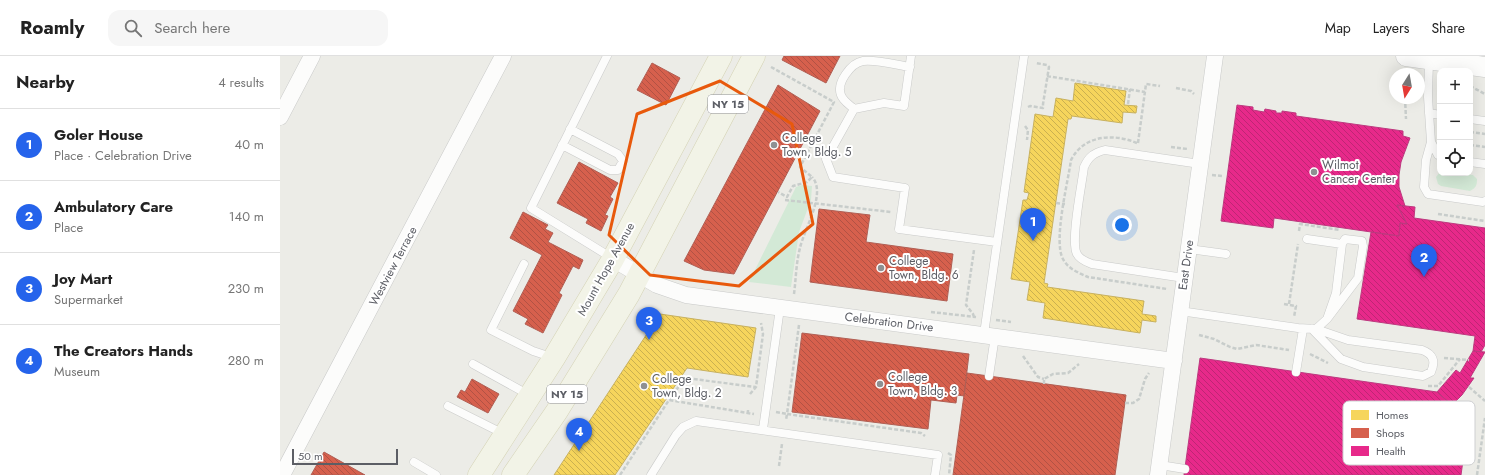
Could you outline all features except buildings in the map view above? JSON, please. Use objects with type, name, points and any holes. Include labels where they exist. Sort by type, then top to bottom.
[{"type":"main road","name":"Mount Hope Avenue","points":[[479,475],[554,358],[613,259],[721,56]]},
{"type":"main road","name":"NY 15","points":[[513,475],[557,411],[640,275],[762,62]]},
{"type":"street","points":[[280,117],[312,56]]},
{"type":"street","name":"Westview Terrace","points":[[282,475],[503,56]]},
{"type":"street","name":"East Drive","points":[[1159,470],[1215,56]]},
{"type":"street","points":[[1406,56],[1485,67]]},
{"type":"street","name":"Celebration Drive","points":[[613,259],[657,285],[686,295],[1174,361]]},
{"type":"lane","points":[[606,56],[531,208],[613,259]]},
{"type":"lane","points":[[911,56],[904,106],[884,103],[854,109],[826,159],[833,177],[905,188],[900,229],[997,242]]},
{"type":"lane","points":[[990,376],[989,335],[997,242],[1024,56]]},
{"type":"lane","points":[[1429,58],[1429,113],[1431,142],[1424,177],[1424,187],[1428,194],[1483,202],[1485,201]]},
{"type":"lane","points":[[854,109],[841,96],[840,87],[849,69],[856,63],[864,61],[910,67]]},
{"type":"lane","points":[[1429,113],[1437,114]]},
{"type":"lane","points":[[1473,119],[1485,121]]},
{"type":"lane","points":[[562,145],[610,170],[618,170],[623,161],[618,154],[570,129]]},
{"type":"lane","points":[[1431,142],[1437,153]]},
{"type":"lane","points":[[1184,278],[1104,266],[1084,261],[1077,255],[1074,239],[1084,167],[1087,159],[1094,153],[1105,150],[1200,164]]},
{"type":"lane","points":[[1473,162],[1485,164]]},
{"type":"lane","points":[[1307,239],[1342,244]]},
{"type":"lane","points":[[1314,329],[1327,319],[1358,278],[1363,246],[1362,241],[1345,239],[1342,244],[1336,293],[1327,319]]},
{"type":"lane","points":[[1189,249],[1226,254]]},
{"type":"lane","points":[[524,264],[491,330],[533,351],[554,358]]},
{"type":"lane","points":[[763,429],[780,308]]},
{"type":"lane","points":[[1180,311],[1314,329],[1348,340],[1422,350],[1429,353],[1433,358],[1434,365],[1432,372],[1423,376],[1363,367],[1341,359],[1314,329]]},
{"type":"lane","points":[[1296,372],[1303,328]]},
{"type":"lane","points":[[473,364],[530,396]]},
{"type":"lane","points":[[448,406],[504,434]]},
{"type":"lane","points":[[651,475],[676,435],[683,427],[696,421],[763,429],[938,455],[935,475]]},
{"type":"lane","points":[[414,462],[436,475]]},
{"type":"lane","points":[[1159,470],[1185,469]]},
{"type":"path","points":[[762,62],[834,102],[800,166],[817,182],[818,190],[816,203],[800,247],[794,294]]},
{"type":"path","points":[[1027,114],[1029,106],[1043,108],[1049,67],[1047,64],[1036,63]]},
{"type":"path","points":[[1047,76],[1145,92]]},
{"type":"path","points":[[1138,143],[1146,84],[1160,86]]},
{"type":"path","points":[[1176,88],[1191,91],[1195,94]]},
{"type":"path","points":[[1473,88],[1485,94]]},
{"type":"path","points":[[1128,104],[1130,90]]},
{"type":"path","points":[[1405,104],[1406,119]]},
{"type":"path","points":[[1026,122],[1025,128],[1028,130],[1026,140]]},
{"type":"path","points":[[1473,132],[1485,134]]},
{"type":"path","points":[[1144,144],[1106,137],[1088,141],[1082,146],[1072,160],[1064,204],[1060,248],[1063,259],[1070,267],[1078,273],[1088,277],[1167,289]]},
{"type":"path","points":[[1473,145],[1485,147]]},
{"type":"path","points":[[1167,147],[1188,149]]},
{"type":"path","points":[[1212,175],[1222,176]]},
{"type":"path","points":[[778,192],[787,197],[793,186],[807,182],[812,177]]},
{"type":"path","points":[[785,200],[891,212]]},
{"type":"path","points":[[1056,203],[1064,204]]},
{"type":"path","points":[[1438,214],[1485,221]]},
{"type":"path","points":[[1289,304],[1300,224],[1347,231]]},
{"type":"path","points":[[974,250],[966,305],[974,314],[974,317]]},
{"type":"path","points":[[1284,304],[1296,306],[1295,315]]},
{"type":"path","points":[[750,394],[756,387],[763,334],[761,323]]},
{"type":"path","points":[[786,420],[798,329]]},
{"type":"path","points":[[1199,335],[1214,339],[1237,349],[1256,345],[1293,351]]},
{"type":"path","points":[[1023,356],[1038,377],[1044,379],[1053,374],[1068,372],[1079,363]]},
{"type":"path","points":[[1433,358],[1469,360]]},
{"type":"path","points":[[1125,403],[1133,403],[1139,399],[1145,379],[1149,373]]},
{"type":"path","points":[[669,400],[685,378],[756,387]]},
{"type":"path","points":[[1044,379],[1044,384]]},
{"type":"path","points":[[1468,387],[1485,401]]},
{"type":"path","points":[[748,409],[748,414]]},
{"type":"path","points":[[776,412],[921,433],[925,436]]},
{"type":"path","points":[[1477,475],[1485,418]]},
{"type":"path","points":[[779,466],[782,443]]},
{"type":"path","points":[[947,452],[951,455],[948,475]]},
{"type":"highlighted area","points":[[720,81],[792,124],[813,224],[739,286],[650,275],[609,235],[637,114]]},
{"type":"green space","points":[[1473,175],[1477,179],[1474,189],[1470,191],[1441,186],[1438,184],[1436,177]]},
{"type":"green space","points":[[802,185],[812,186],[811,200],[799,232],[791,287],[749,282],[796,187]]},
{"type":"place","name":"College Town, Bldg. 5","points":[[774,145]]},
{"type":"place","name":"Wilmot Cancer Center","points":[[1314,172]]},
{"type":"place","name":"Goler House","points":[[1033,241]]},
{"type":"place","name":"College Town, Bldg. 6","points":[[881,268]]},
{"type":"place","name":"Ambulatory Care","points":[[1424,277]]},
{"type":"place","name":"Joy Mart","points":[[649,340]]},
{"type":"place","name":"College Town, Bldg. 3","points":[[880,384]]},
{"type":"place","name":"College Town, Bldg. 2","points":[[644,386]]},
{"type":"place","name":"The Creators Hands","points":[[579,451]]}]
